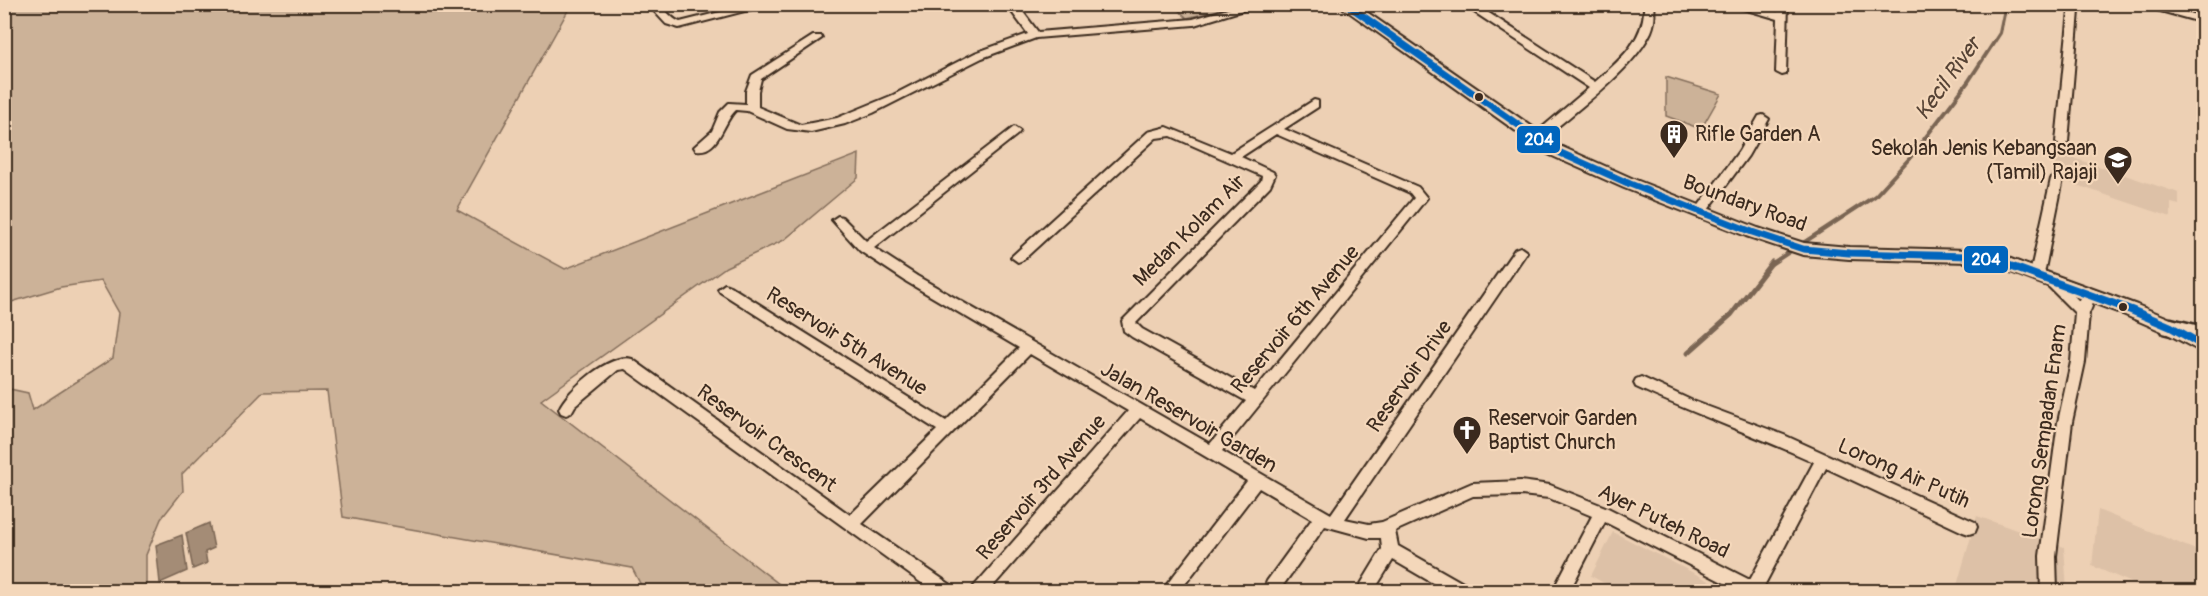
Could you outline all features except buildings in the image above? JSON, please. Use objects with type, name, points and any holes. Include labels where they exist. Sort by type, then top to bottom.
[{"type":"main road","points":[[2171,327],[2204,335]]},
{"type":"street","points":[[658,10],[670,22],[679,25],[767,4]]},
{"type":"street","points":[[1011,4],[1035,35]]},
{"type":"street","points":[[700,147],[717,133],[728,108],[737,106],[752,110],[794,128],[821,126],[903,95],[996,47],[1035,35],[1194,22],[1258,4]]},
{"type":"street","name":"Boundary Road","points":[[1345,4],[1536,139],[1579,164],[1795,246],[1849,253],[1986,258],[2087,293],[2171,327],[2204,346]]},
{"type":"street","points":[[1467,4],[1595,87]]},
{"type":"street","points":[[1536,139],[1595,87],[1641,42],[1648,25],[1649,4]]},
{"type":"street","points":[[1731,4],[1783,17]]},
{"type":"street","points":[[1782,72],[1783,4]]},
{"type":"street","points":[[2140,4],[2204,21]]},
{"type":"street","points":[[2062,142],[2074,10]]},
{"type":"street","points":[[752,110],[752,91],[756,77],[817,38]]},
{"type":"street","points":[[1233,157],[1314,104]]},
{"type":"street","points":[[1701,211],[1744,153],[1763,119]]},
{"type":"street","name":"Reservoir 6th Avenue","points":[[1211,454],[1421,198],[1418,192],[1275,129]]},
{"type":"street","points":[[865,248],[1014,131]]},
{"type":"street","name":"Medan Kolam Air","points":[[1018,257],[1152,135],[1167,131],[1175,133],[1266,172],[1269,175],[1266,183],[1129,321],[1129,327],[1256,399]]},
{"type":"street","points":[[2057,179],[2041,276],[2063,291],[2082,312]]},
{"type":"street","name":"Jalan Reservoir Garden","points":[[838,220],[865,248],[912,279],[1328,521],[1369,531],[1383,529],[1472,490],[1521,488],[1550,492]]},
{"type":"street","name":"Reservoir Drive","points":[[1273,586],[1328,521],[1520,252]]},
{"type":"street","name":"Reservoir 5th Avenue","points":[[725,288],[947,429]]},
{"type":"street","name":"Lorong Sempadan Enam","points":[[2049,591],[2048,556],[2063,433],[2079,362],[2082,312],[2085,308],[2087,293]]},
{"type":"street","points":[[851,525],[1028,348]]},
{"type":"street","name":"Reservoir Crescent","points":[[566,409],[569,402],[615,365],[627,363],[851,525],[948,591]]},
{"type":"street","points":[[1641,383],[1688,405],[1779,439],[1823,459]]},
{"type":"street","name":"Reservoir 3rd Avenue","points":[[977,591],[1137,411]]},
{"type":"street","name":"Lorong Air Putih","points":[[1757,590],[1823,459],[1969,527]]},
{"type":"street","points":[[1169,591],[1256,480]]},
{"type":"street","name":"Ayer Puteh Road","points":[[1550,492],[1602,513],[1757,590]]},
{"type":"street","points":[[1560,591],[1602,513]]},
{"type":"street","points":[[1364,591],[1390,550],[1389,535],[1383,529]]},
{"type":"street","points":[[1390,550],[1464,591]]},
{"type":"shaded area","points":[[5,4],[571,5],[457,210],[565,269],[859,154],[858,178],[784,240],[726,267],[541,400],[788,591],[644,591],[632,568],[343,517],[327,391],[263,392],[182,474],[183,491],[161,519],[146,555],[146,591],[5,591],[5,388],[28,393],[33,410],[113,358],[119,313],[101,281],[61,287],[5,304]]},
{"type":"shaded area","points":[[1173,5],[1238,5],[1187,18]]},
{"type":"shaded area","points":[[1666,77],[1721,94],[1701,129],[1666,116]]},
{"type":"shaded area","name":"Sekolah Jenis Kebangsaan (Tamil) Rajaji","points":[[2055,152],[2179,193],[2179,205],[2171,203],[2171,217],[2050,176]]},
{"type":"shaded area","points":[[2098,510],[2203,553],[2203,591],[2151,591],[2092,566]]},
{"type":"shaded area","points":[[1977,516],[2064,547],[2067,591],[1955,592]]},
{"type":"shaded area","points":[[209,523],[214,548],[205,552],[207,563],[193,569],[186,533]]},
{"type":"shaded area","points":[[1613,532],[1729,591],[1619,591],[1591,576]]},
{"type":"shaded area","points":[[182,535],[187,571],[160,583],[156,545]]},
{"type":"waterway","name":"Kecil River","points":[[1771,264],[1875,196],[1909,159],[1968,82],[2000,33],[2006,4]]},
{"type":"waterway","name":"Kecil River","points":[[1688,353],[1731,315],[1772,262]]},
{"type":"transit line","name":"204","points":[[1346,4],[1554,150],[1630,184],[1752,232],[1803,249],[1849,253],[1969,256],[2008,264],[2131,310],[2171,327],[2204,346]]},
{"type":"place","name":"Rifle Garden A","points":[[1674,160]]},
{"type":"place","name":"Sekolah Jenis Kebangsaan (Tamil) Rajaji","points":[[2118,186]]},
{"type":"place","name":"Reservoir Garden Baptist Church","points":[[1467,456]]}]
